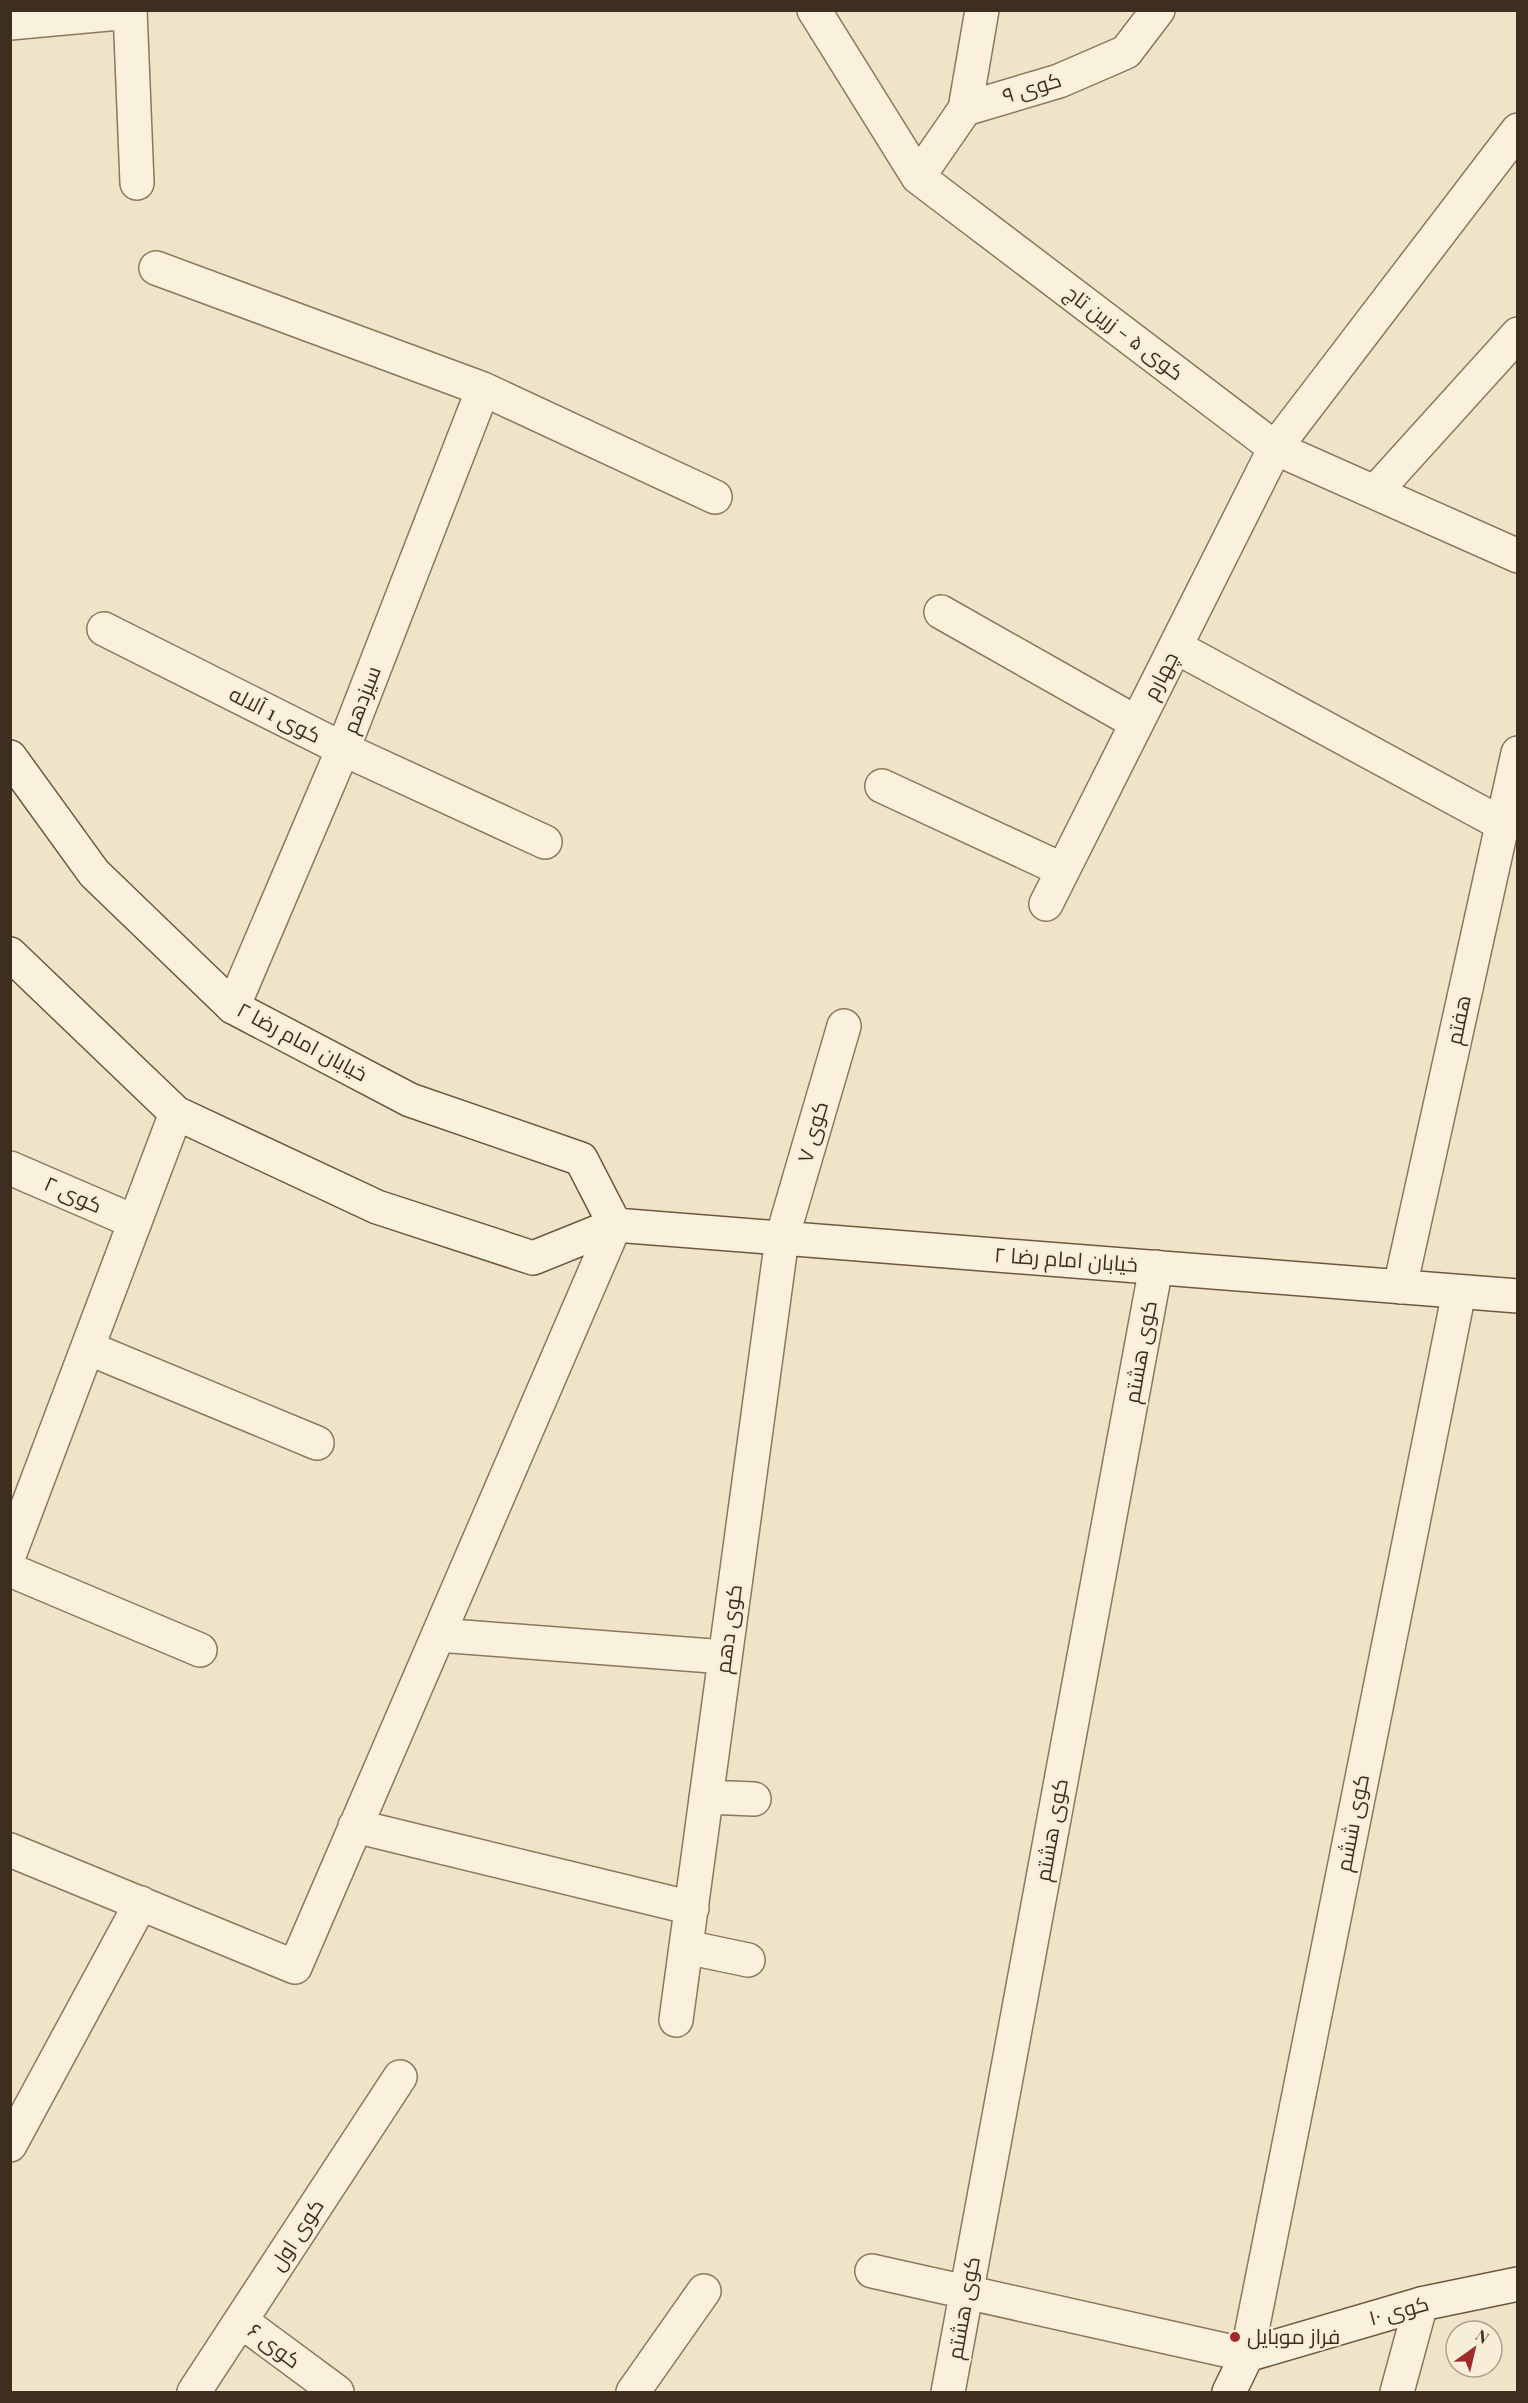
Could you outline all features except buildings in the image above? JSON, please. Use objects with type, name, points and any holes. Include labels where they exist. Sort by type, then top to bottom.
[{"type":"street","name":"کوی ۵ - زرین تاج","points":[[814,10],[918,177],[1275,448],[1518,556]]},
{"type":"street","points":[[918,177],[965,109],[981,10]]},
{"type":"street","name":"کوی ۹","points":[[965,109],[1059,81],[1126,52],[1158,10]]},
{"type":"street","points":[[10,23],[130,11],[137,183]]},
{"type":"street","name":"چهارم","points":[[1046,904],[1275,448],[1518,130]]},
{"type":"street","points":[[156,268],[483,389],[715,497]]},
{"type":"street","points":[[1375,492],[1518,334]]},
{"type":"street","name":"سیزدهم","points":[[232,1007],[343,749],[483,389]]},
{"type":"street","points":[[941,612],[1137,723]]},
{"type":"street","name":"کوی 1 آلاله","points":[[104,629],[343,749],[545,842]]},
{"type":"street","points":[[1176,647],[1502,824]]},
{"type":"street","name":"هفتم","points":[[1400,1287],[1518,753]]},
{"type":"street","name":"خیابان امام رضا ۲","points":[[10,757],[94,873],[232,1007],[410,1100],[580,1158],[615,1225]]},
{"type":"street","points":[[882,786],[1063,870]]},
{"type":"street","name":"خیابان امام رضا ۲","points":[[10,954],[176,1113],[377,1208],[533,1258],[615,1225],[1518,1296]]},
{"type":"street","name":"کوی ۷","points":[[782,1238],[844,1026]]},
{"type":"street","points":[[10,1553],[176,1113]]},
{"type":"street","name":"کوی ۲","points":[[10,1168],[135,1222]]},
{"type":"street","points":[[10,1850],[295,1967],[615,1225]]},
{"type":"street","name":"کوی دهم","points":[[676,2020],[782,1238]]},
{"type":"street","name":"کوی هشتم","points":[[948,2392],[1156,1267]]},
{"type":"street","name":"کوی ششم","points":[[1229,2392],[1247,2355],[1459,1292]]},
{"type":"street","points":[[88,1348],[317,1443]]},
{"type":"street","points":[[10,1570],[200,1650]]},
{"type":"street","points":[[438,1635],[725,1658]]},
{"type":"street","points":[[706,1797],[754,1799]]},
{"type":"street","points":[[355,1826],[692,1908]]},
{"type":"street","points":[[10,2145],[141,1903]]},
{"type":"street","points":[[686,1947],[748,1960]]},
{"type":"street","name":"کوی اول","points":[[194,2392],[400,2077]]},
{"type":"street","points":[[873,2271],[1247,2355]]},
{"type":"street","name":"کوی ۱۰","points":[[1247,2355],[1421,2304],[1518,2284]]},
{"type":"street","points":[[633,2392],[704,2291]]},
{"type":"street","points":[[1397,2392],[1421,2304]]},
{"type":"street","name":"کوی ۶","points":[[241,2321],[337,2392]]},
{"type":"place","name":"فراز موبایل","points":[[1235,2337]]}]
